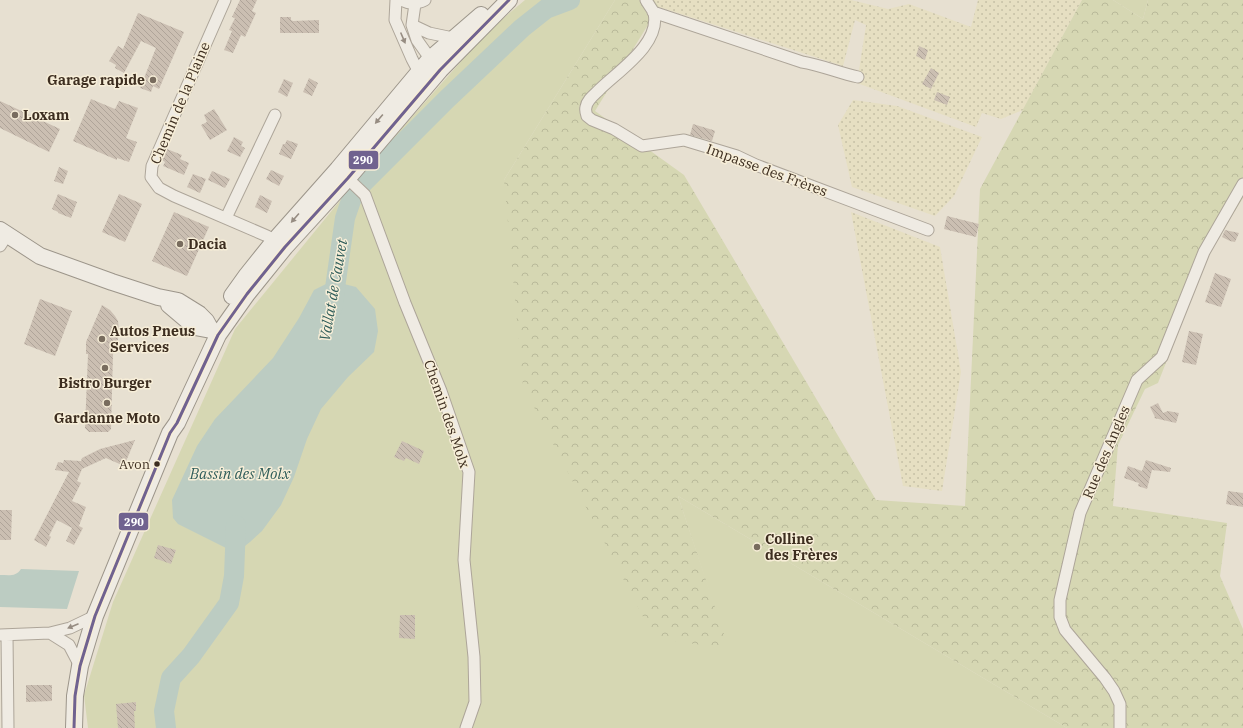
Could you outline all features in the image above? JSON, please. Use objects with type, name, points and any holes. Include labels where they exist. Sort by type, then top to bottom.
[{"type":"main road","points":[[74,728],[80,666],[95,616],[170,433],[170,421],[188,372],[214,333],[247,275],[350,181],[453,38],[501,0]]},
{"type":"main road","points":[[435,64],[509,0]]},
{"type":"main road","points":[[2,237],[40,256],[99,278],[158,297],[178,301],[199,314],[214,333]]},
{"type":"street","name":"Chemin de la Plaine","points":[[225,0],[152,166],[151,177],[159,188],[174,196],[226,218],[280,244]]},
{"type":"street","points":[[396,0],[395,20],[422,79]]},
{"type":"street","points":[[402,0],[410,3],[420,2],[412,26],[417,40],[435,64]]},
{"type":"street","points":[[646,0],[653,12],[802,62],[817,64],[843,74],[858,77]]},
{"type":"street","name":"Impasse des Frères","points":[[653,12],[654,23],[650,39],[633,60],[611,78],[589,100],[586,108],[587,116],[592,120],[614,129],[642,146],[684,140],[737,156],[928,230]]},
{"type":"street","points":[[412,26],[429,34],[453,38]]},
{"type":"street","points":[[226,218],[275,115]]},
{"type":"street","name":"Chemin des Molx","points":[[350,181],[365,195],[405,303],[441,391],[469,472],[464,560],[474,657],[475,702],[466,728]]},
{"type":"street","name":"Rue des Angles","points":[[1120,728],[1120,704],[1114,690],[1065,630],[1060,617],[1060,600],[1080,513],[1137,380],[1162,357],[1204,252],[1243,184]]},
{"type":"street","points":[[8,728],[4,635],[50,633],[70,628],[95,616]]},
{"type":"street","points":[[50,633],[70,645],[80,666]]},
{"type":"shaded area","points":[[654,0],[851,0],[888,9],[909,4],[971,27],[978,0],[1082,0],[1023,110],[1001,119],[982,113],[976,127],[857,83],[866,25],[855,20],[843,66],[659,7]]},
{"type":"shaded area","points":[[853,100],[897,106],[982,137],[954,196],[935,216],[852,187],[838,125]]},
{"type":"shaded area","points":[[851,212],[940,247],[961,372],[942,491],[903,486]]},
{"type":"green space","points":[[525,0],[615,0],[504,180],[728,649],[678,496],[1067,728],[88,728],[84,695],[113,602],[235,329],[365,170],[487,32]]},
{"type":"green space","points":[[615,0],[654,0],[659,7],[595,111],[684,175],[876,500],[965,506],[980,189],[1082,0],[1113,0],[1143,19],[1148,0],[1243,0],[1243,198],[1210,251],[1158,383],[1145,389],[1118,445],[1113,506],[1227,523],[1220,576],[1243,629],[1243,728],[1067,728],[678,496],[729,649],[654,638],[523,386],[504,180]]},
{"type":"green space","points":[[1113,0],[1148,0],[1143,19]]},
{"type":"water","name":"Bassin des Molx","points":[[332,281],[356,287],[375,309],[378,331],[374,352],[348,377],[321,409],[307,439],[294,477],[281,505],[262,531],[236,553],[178,524],[173,518],[172,500],[197,446],[215,419],[273,358],[299,318],[314,290]]},
{"type":"water","points":[[21,569],[79,571],[67,609],[0,607],[0,575],[15,574]]},
{"type":"building","points":[[240,0],[257,0],[252,11],[256,13],[245,37],[241,35],[233,53],[224,50],[232,31],[229,30],[235,18],[232,17]]},
{"type":"building","points":[[138,13],[184,32],[159,89],[153,86],[151,92],[140,88],[156,48],[141,41],[124,73],[115,68],[116,65],[109,61],[118,46],[123,49]]},
{"type":"building","points":[[280,17],[291,17],[291,20],[293,21],[319,20],[319,33],[280,33]]},
{"type":"building","points":[[919,46],[928,50],[925,60],[916,56]]},
{"type":"building","points":[[931,68],[939,73],[931,89],[922,84]]},
{"type":"building","points":[[309,78],[318,83],[312,96],[303,92]]},
{"type":"building","points":[[284,79],[293,83],[287,97],[278,92]]},
{"type":"building","points":[[937,92],[950,97],[947,105],[934,100]]},
{"type":"building","points":[[91,99],[115,109],[119,101],[138,108],[126,138],[137,142],[129,162],[117,158],[117,160],[73,141]]},
{"type":"building","name":"Loxam","points":[[0,101],[60,129],[49,152],[0,128]]},
{"type":"building","points":[[214,109],[227,130],[210,140],[201,125],[207,122],[204,115]]},
{"type":"building","points":[[693,124],[715,131],[712,141],[690,135]]},
{"type":"building","points":[[234,137],[243,142],[241,146],[245,148],[240,157],[227,151]]},
{"type":"building","points":[[287,140],[298,144],[291,159],[279,154],[283,144],[285,144]]},
{"type":"building","points":[[167,149],[182,155],[180,159],[189,163],[184,175],[163,166],[165,162],[162,160]]},
{"type":"building","points":[[59,167],[68,171],[63,184],[54,181]]},
{"type":"building","points":[[271,170],[284,176],[279,186],[266,179]]},
{"type":"building","points":[[212,171],[230,179],[225,188],[208,180]]},
{"type":"building","points":[[193,174],[206,179],[200,193],[187,187]]},
{"type":"building","points":[[58,194],[77,202],[71,218],[52,209]]},
{"type":"building","points":[[119,194],[142,204],[125,242],[102,232]]},
{"type":"building","points":[[260,195],[272,201],[267,213],[255,207]]},
{"type":"building","name":"Dacia","points":[[174,212],[209,227],[187,276],[152,261]]},
{"type":"building","points":[[947,216],[979,224],[976,237],[944,229]]},
{"type":"building","points":[[1225,230],[1239,233],[1235,242],[1222,237]]},
{"type":"building","points":[[1215,273],[1231,279],[1221,307],[1205,302]]},
{"type":"building","points":[[40,299],[72,311],[55,356],[24,344]]},
{"type":"building","points":[[102,305],[110,310],[115,316],[118,321],[119,330],[118,339],[113,354],[111,429],[108,432],[89,432],[85,428],[88,354],[86,354],[86,342]]},
{"type":"building","points":[[1189,331],[1203,334],[1196,365],[1182,362]]},
{"type":"building","points":[[1158,403],[1163,413],[1168,411],[1179,413],[1176,423],[1154,418],[1155,417],[1150,407]]},
{"type":"building","points":[[135,440],[124,466],[106,458],[82,469],[77,481],[81,483],[72,501],[86,507],[79,526],[83,528],[74,545],[66,541],[72,528],[57,520],[49,536],[51,537],[46,547],[34,540],[69,472],[55,470],[58,462],[63,463],[64,460],[81,461],[82,458],[100,449]]},
{"type":"building","points":[[402,441],[424,451],[419,464],[406,458],[404,461],[394,457]]},
{"type":"building","points":[[1146,460],[1171,468],[1170,472],[1152,470],[1147,489],[1138,486],[1139,483],[1124,478],[1128,466],[1142,471]]},
{"type":"building","points":[[1228,491],[1243,493],[1243,507],[1226,504]]},
{"type":"building","points":[[0,510],[12,510],[11,540],[0,540]]},
{"type":"building","points":[[158,545],[176,550],[171,564],[154,558]]},
{"type":"building","points":[[400,615],[415,615],[415,639],[399,638]]},
{"type":"building","points":[[26,685],[52,685],[52,701],[26,702]]},
{"type":"building","points":[[136,702],[136,711],[134,711],[135,728],[118,728],[116,704]]},
{"type":"waterway","name":"Vallat de Cauvet","points":[[332,309],[345,218],[354,192],[447,99],[522,28],[546,9],[570,0]]},
{"type":"waterway","name":"Vallat de Cauvet","points":[[166,728],[164,711],[171,678],[191,656],[229,603],[234,576],[236,525]]},
{"type":"transit line","name":"290","points":[[74,728],[75,696],[80,666],[95,616],[170,433],[177,423],[218,335],[247,294],[285,247],[348,178],[440,70],[509,0]]},
{"type":"place","name":"Garage rapide","points":[[153,80]]},
{"type":"place","name":"Loxam","points":[[15,115]]},
{"type":"place","name":"Dacia","points":[[180,244]]},
{"type":"place","name":"Autos Pneus Services","points":[[102,339]]},
{"type":"place","name":"Bistro Burger","points":[[105,368]]},
{"type":"place","name":"Gardanne Moto","points":[[107,403]]},
{"type":"place","name":"Avon","points":[[157,464]]},
{"type":"place","name":"Colline des Frères","points":[[757,547]]}]
